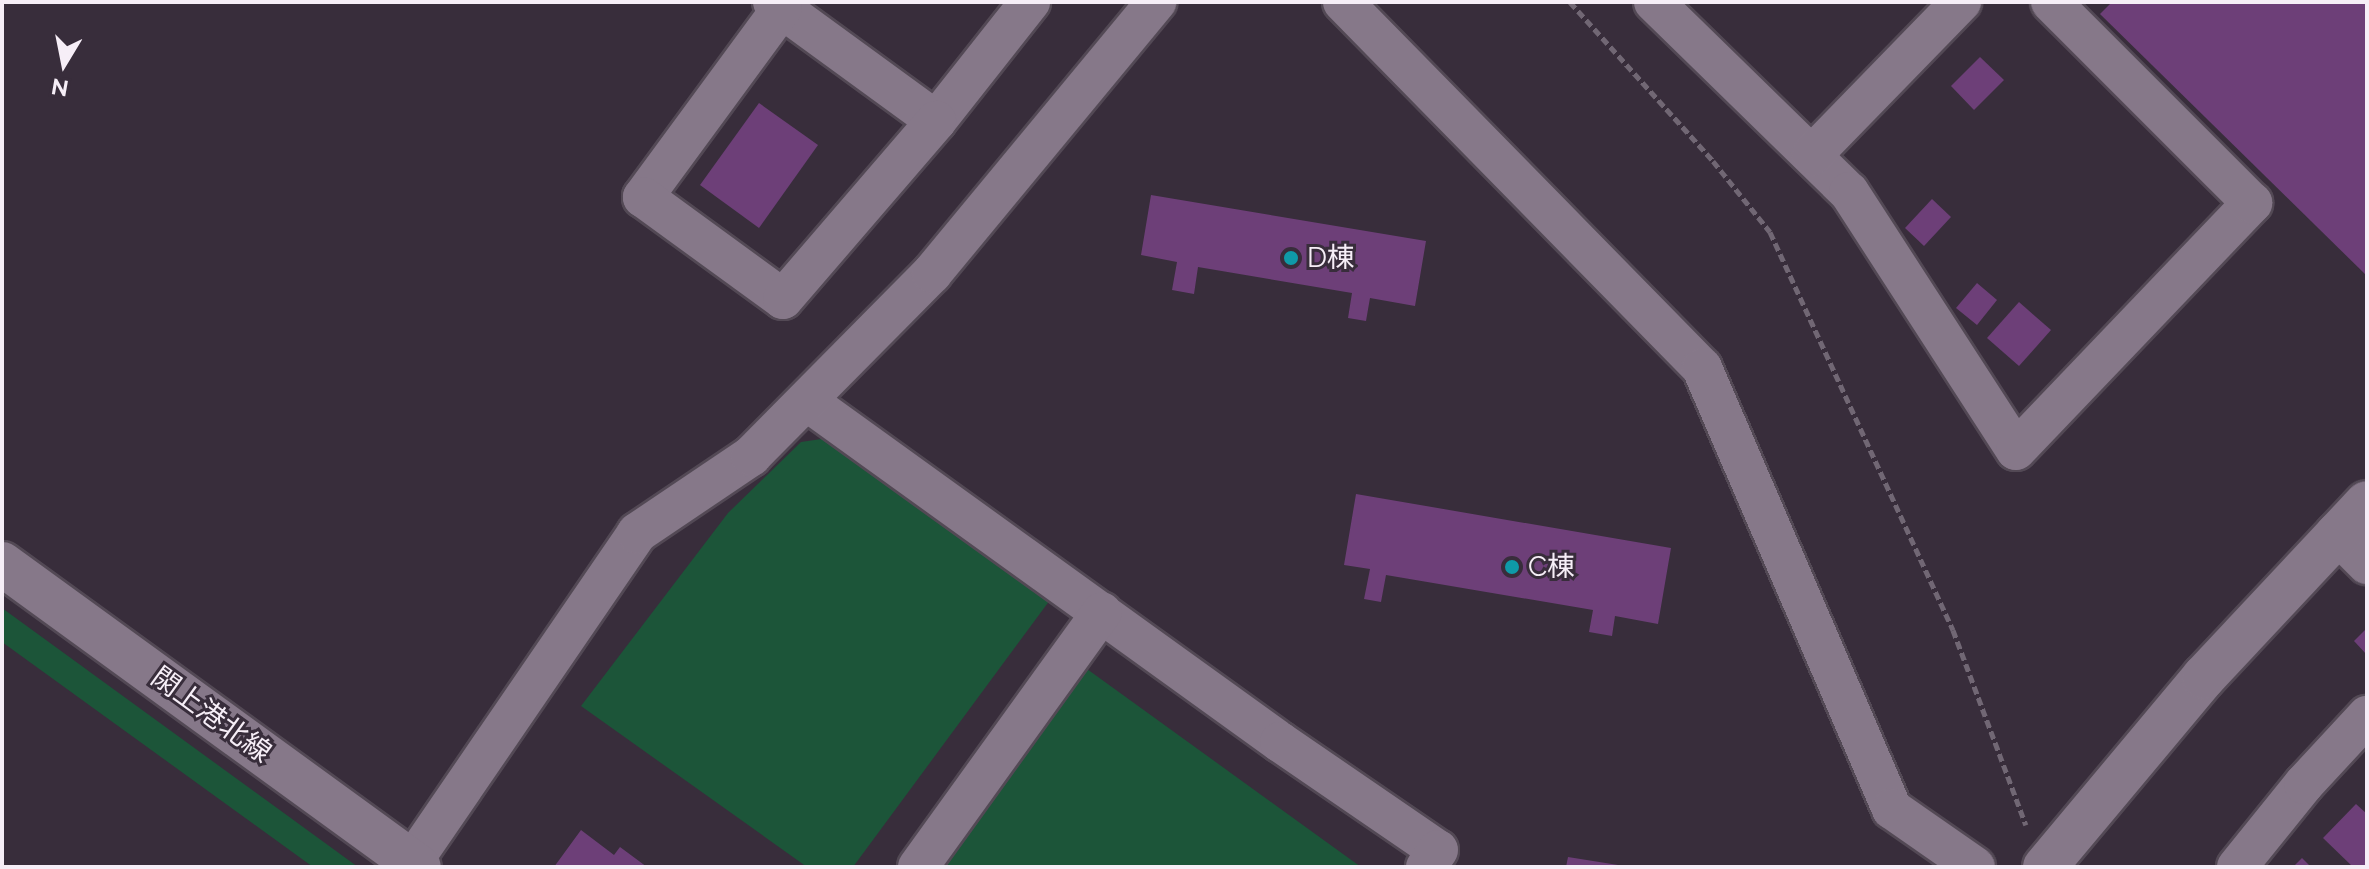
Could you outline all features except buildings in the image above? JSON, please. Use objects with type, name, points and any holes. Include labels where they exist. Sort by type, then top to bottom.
[{"type":"street","points":[[936,121],[778,5],[643,197],[783,299],[936,121],[1030,2]]},
{"type":"street","points":[[413,865],[637,533],[751,456],[807,401],[932,273],[1156,2]]},
{"type":"street","points":[[1343,2],[1702,368],[1892,809],[1975,867]]},
{"type":"street","points":[[1654,2],[1849,192],[2016,450],[2252,203],[2051,2]]},
{"type":"street","points":[[1812,155],[1961,2]]},
{"type":"street","points":[[807,401],[1280,742],[1438,850],[1426,867]]},
{"type":"street","points":[[2036,848],[2204,677],[2367,503]]},
{"type":"street","points":[[2336,533],[2367,564]]},
{"type":"street","name":"閖上港北線","points":[[2,564],[413,865]]},
{"type":"street","points":[[918,867],[1102,612]]},
{"type":"street","points":[[2237,867],[2304,784],[2367,716]]},
{"type":"path","points":[[1570,2],[1703,149],[1770,232],[1953,630],[2036,848]]},
{"type":"green space","points":[[828,438],[1050,600],[853,867],[807,867],[581,706],[728,513],[801,442]]},
{"type":"green space","points":[[2,608],[358,867],[313,867],[2,642]]},
{"type":"green space","points":[[1087,669],[1361,867],[941,867]]},
{"type":"place","name":"D棟","points":[[1291,258]]},
{"type":"place","name":"C棟","points":[[1512,567]]}]
